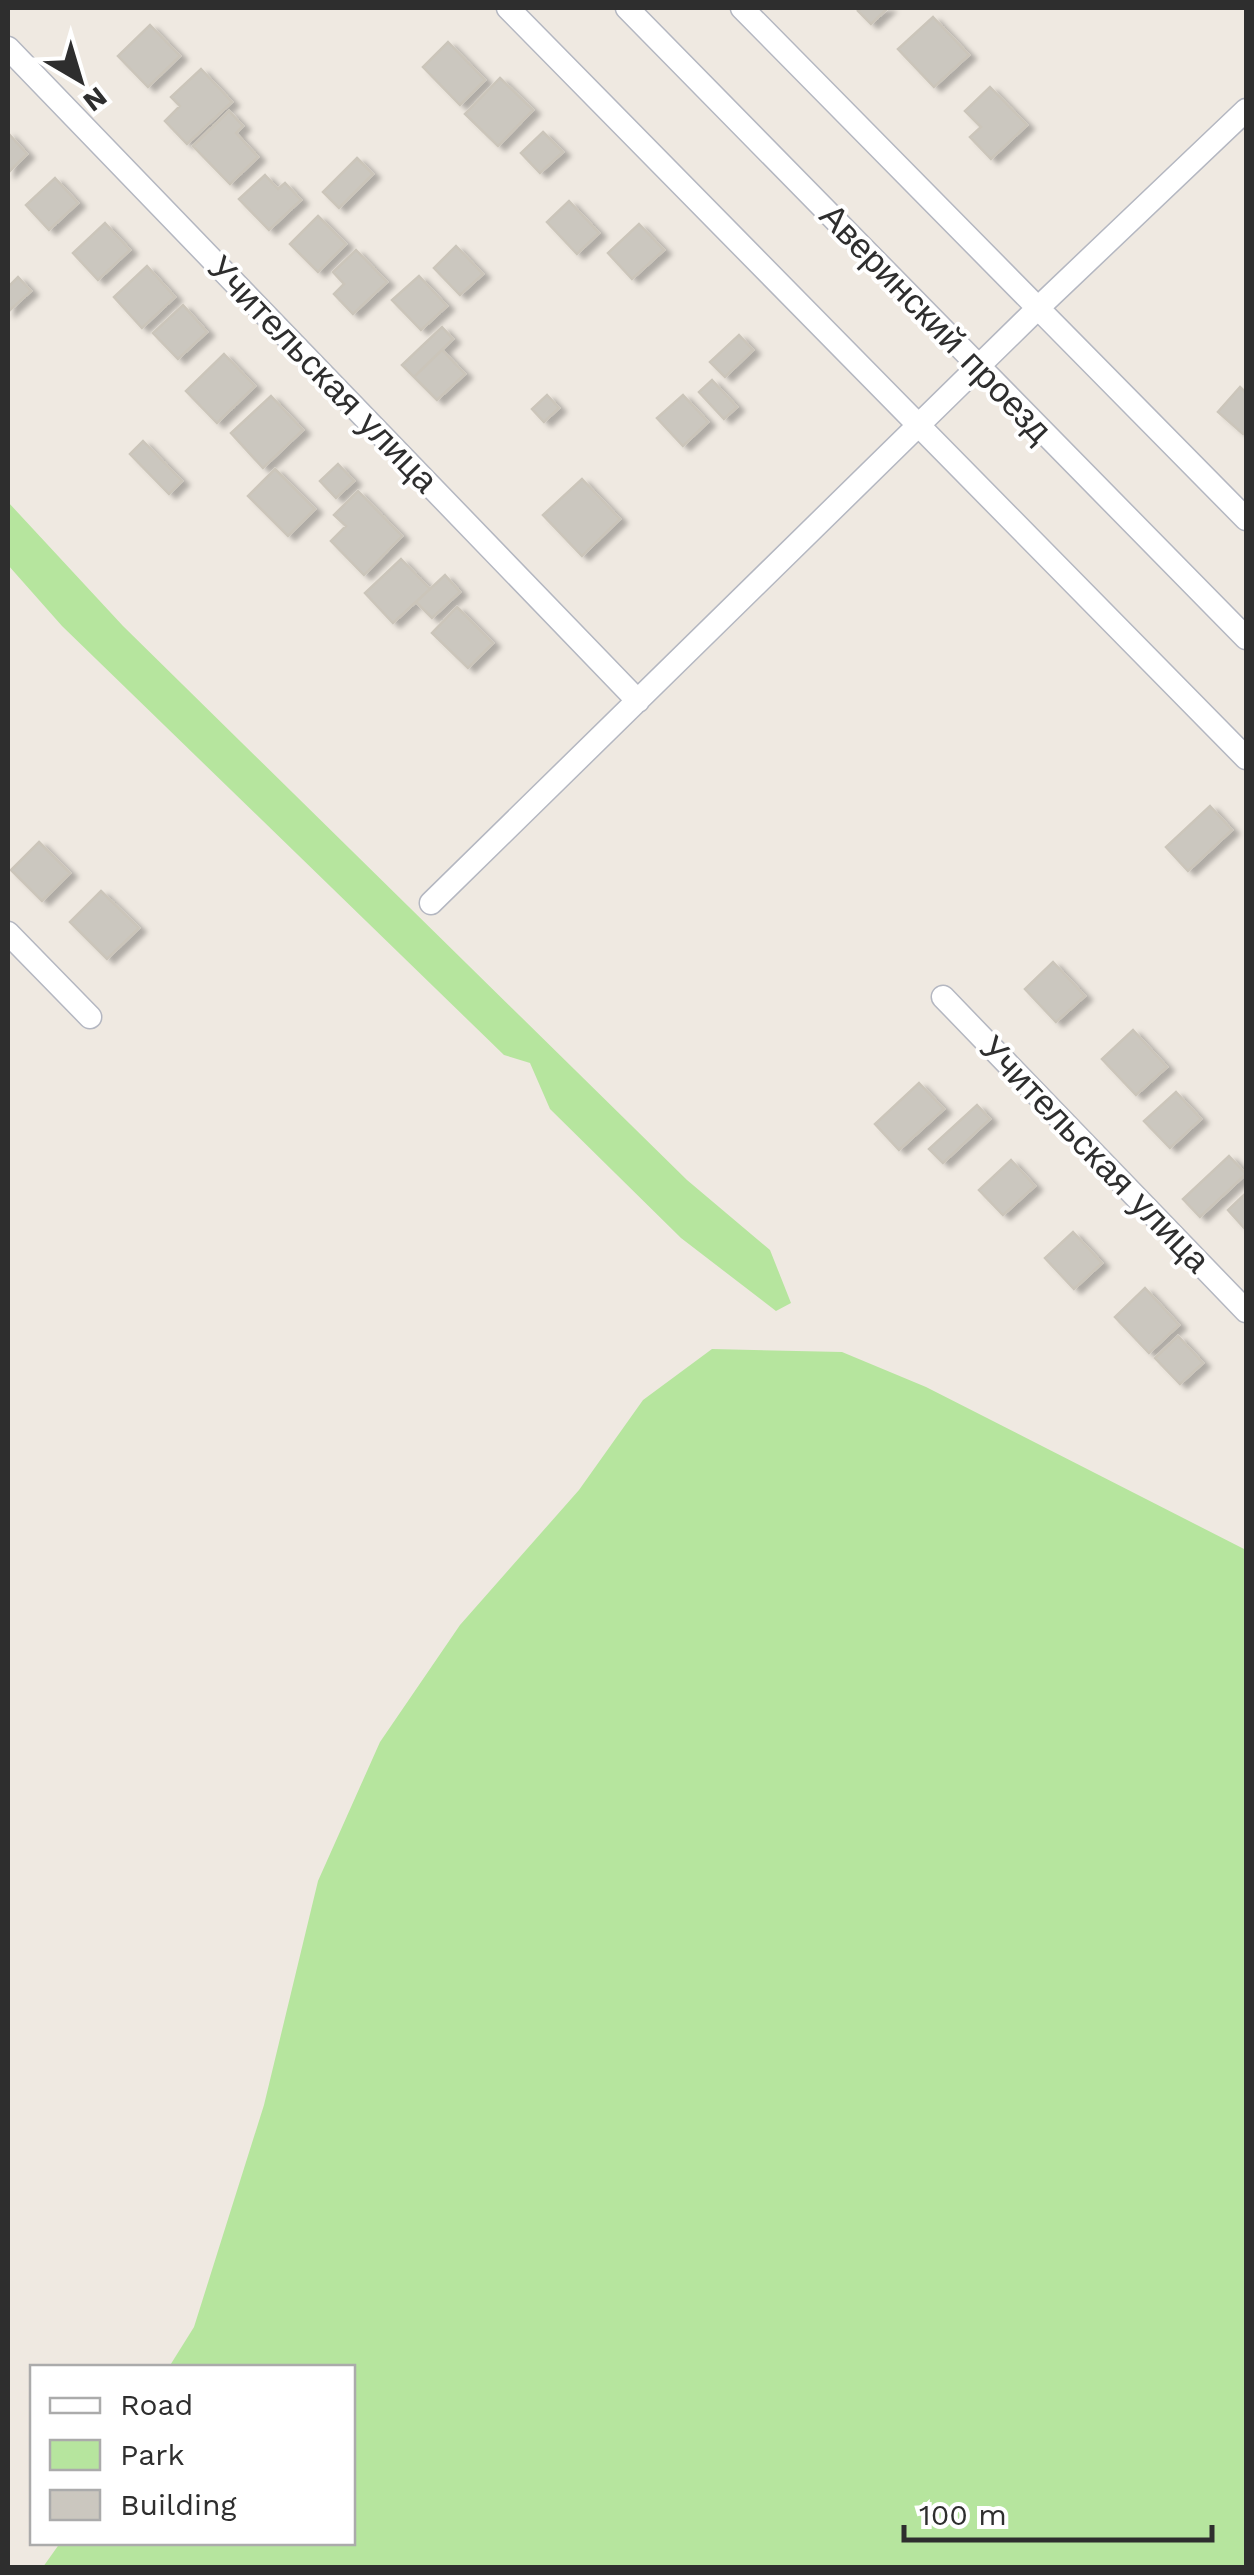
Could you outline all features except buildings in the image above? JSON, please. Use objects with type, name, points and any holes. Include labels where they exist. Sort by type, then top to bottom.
[{"type":"street","points":[[508,8],[1246,758]]},
{"type":"street","name":"Аверинский проезд","points":[[627,8],[1246,638]]},
{"type":"street","points":[[742,8],[1246,519]]},
{"type":"street","name":"Учительская улица","points":[[8,48],[638,700]]},
{"type":"street","points":[[431,904],[978,366],[1246,110]]},
{"type":"street","points":[[8,933],[90,1017]]},
{"type":"street","name":"Учительская улица","points":[[943,996],[1246,1310]]},
{"type":"green space","points":[[8,502],[123,626],[687,1180],[770,1250],[791,1303],[776,1311],[681,1238],[550,1109],[530,1063],[504,1055],[62,626],[8,565]]},
{"type":"green space","points":[[712,1349],[842,1352],[926,1387],[1246,1550],[1246,2567],[43,2567],[59,2545],[355,2545],[355,2365],[170,2365],[194,2327],[264,2105],[318,1881],[380,1742],[460,1625],[579,1490],[643,1400]]}]
